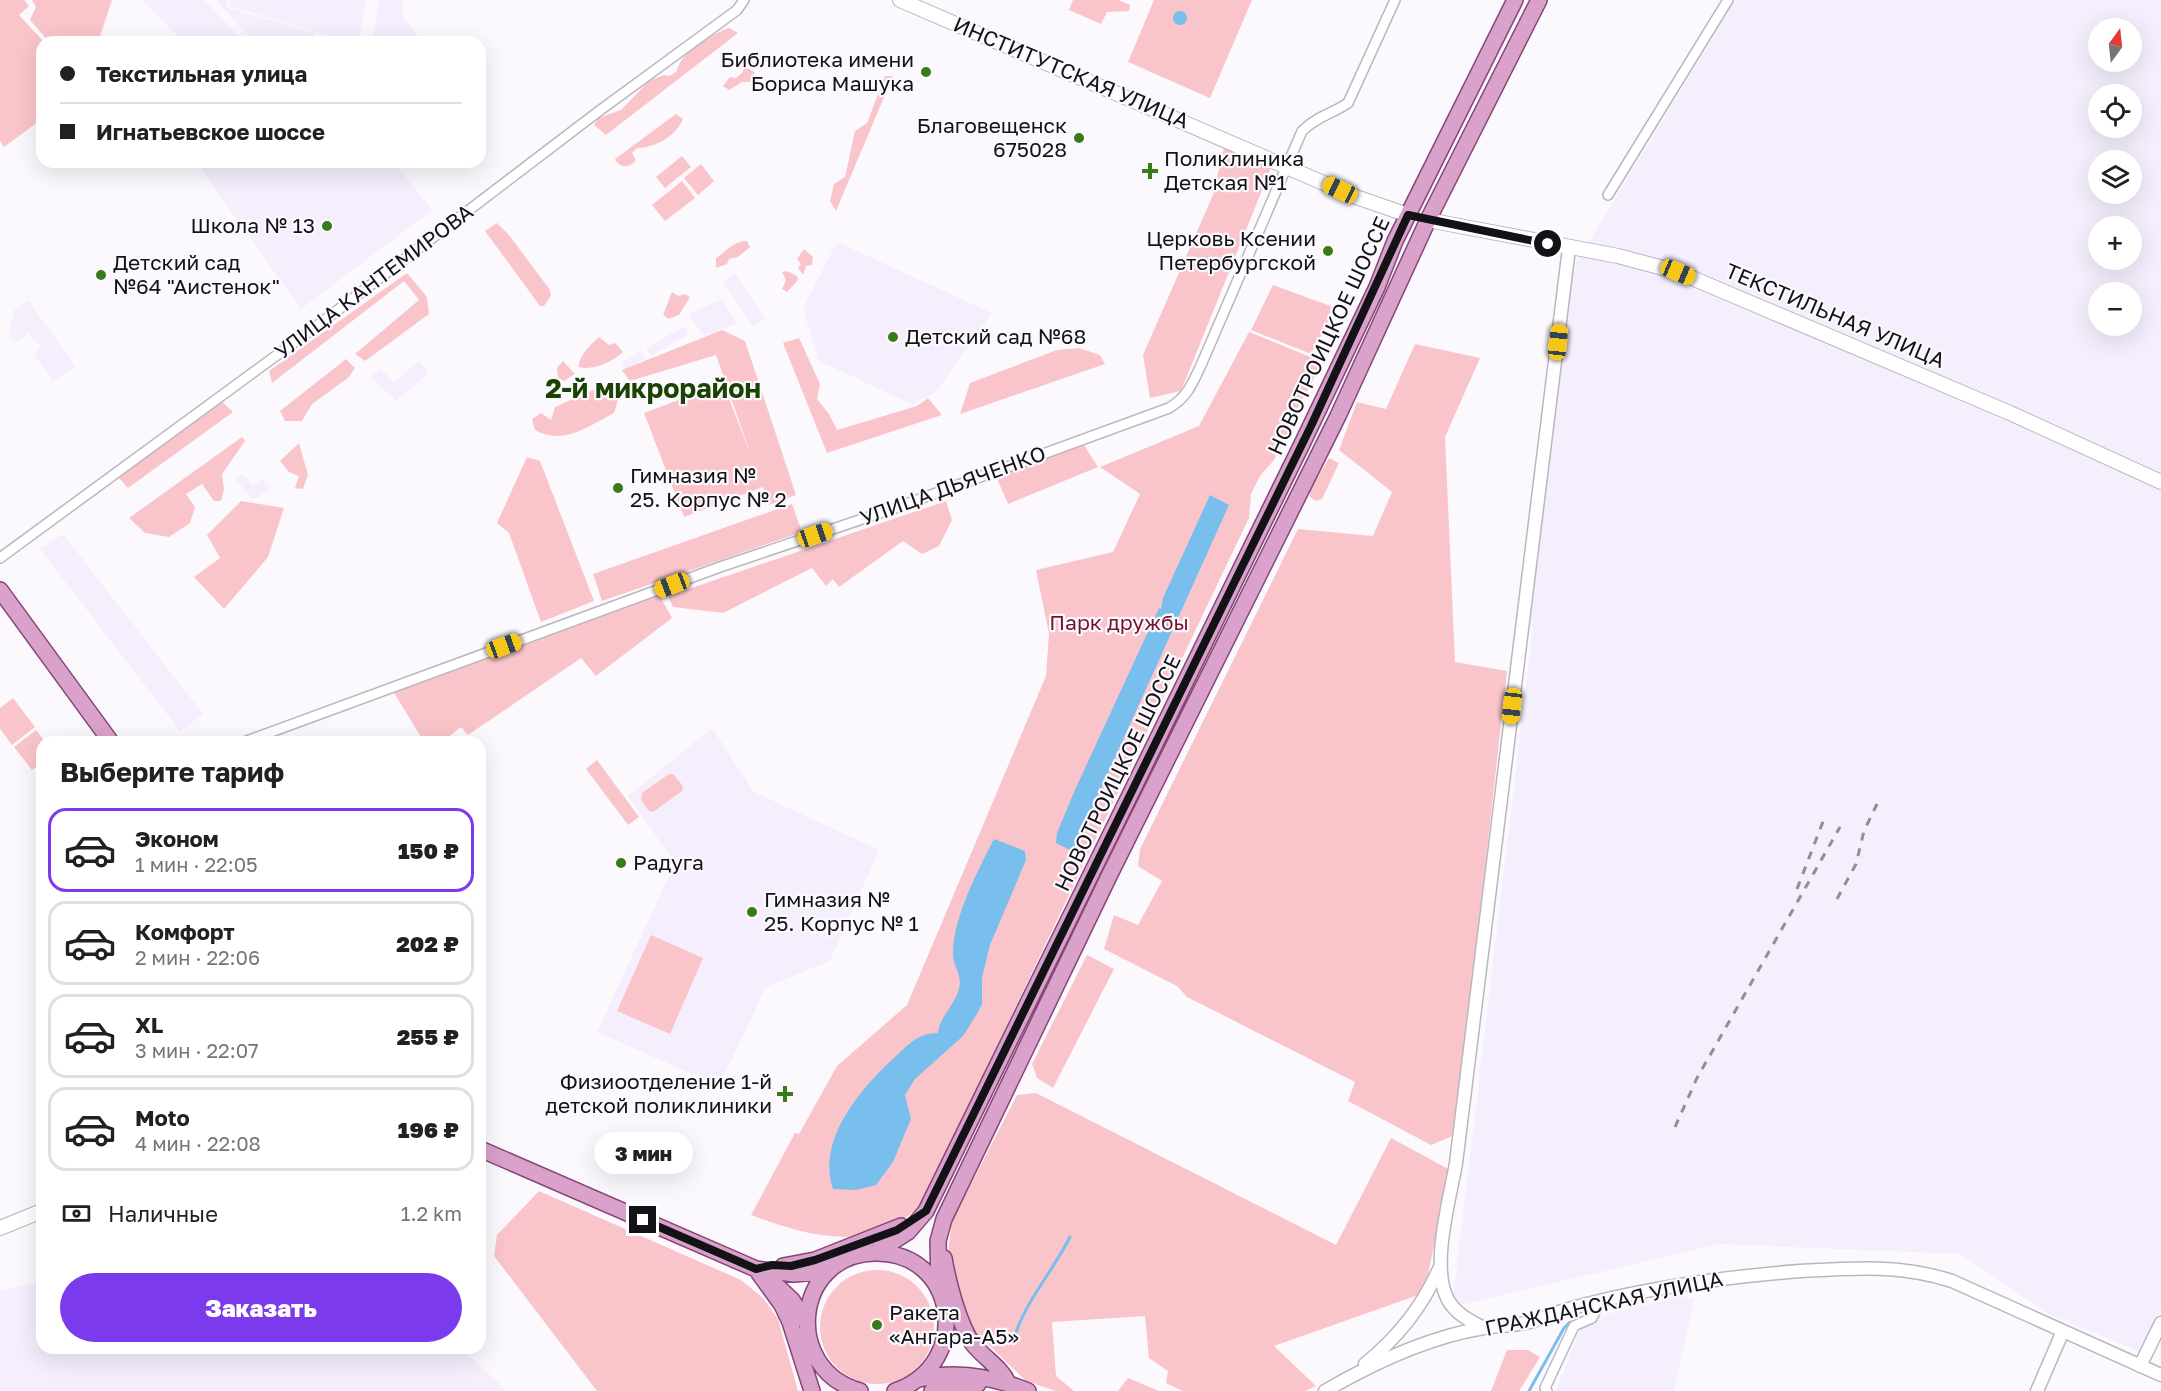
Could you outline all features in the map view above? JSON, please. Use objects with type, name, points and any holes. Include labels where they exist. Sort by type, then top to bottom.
[{"type":"main road","name":"ИНСТИТУТСКАЯ УЛИЦА","points":[[900,0],[1356,197],[1408,215]]},
{"type":"main road","name":"НОВОТРОИЦКОЕ ШОССЕ","points":[[875,1253],[908,1232],[926,1211],[1307,434],[1408,215],[1515,0]]},
{"type":"main road","name":"НОВОТРОИЦКОЕ ШОССЕ","points":[[939,1290],[938,1241],[944,1219],[1102,891],[1338,416],[1428,220],[1539,0]]},
{"type":"main road","name":"ТЕКСТИЛЬНАЯ УЛИЦА","points":[[1408,215],[1618,256],[1678,272],[1999,409],[2161,483]]},
{"type":"main road","points":[[0,590],[107,736]]},
{"type":"main road","points":[[486,1152],[756,1269],[794,1274],[829,1271]]},
{"type":"main road","points":[[756,1269],[772,1265],[791,1266],[815,1260],[897,1230],[926,1211]]},
{"type":"main road","points":[[0,1228],[36,1214]]},
{"type":"main road","points":[[944,1219],[945,1261],[963,1323],[972,1342],[1005,1376],[1008,1383]]},
{"type":"main road","points":[[821,1391],[817,1361],[809,1342],[806,1322],[809,1303],[817,1286],[829,1271],[850,1258],[875,1253],[894,1255],[912,1262],[927,1274],[939,1290],[945,1306],[947,1324],[944,1345],[934,1364],[919,1379]]},
{"type":"main road","points":[[756,1269],[792,1300],[806,1322]]},
{"type":"main road","points":[[756,1269],[782,1305],[790,1322],[812,1391]]},
{"type":"main road","points":[[947,1324],[970,1351],[1008,1383]]},
{"type":"main road","points":[[817,1361],[838,1382],[860,1391]]},
{"type":"main road","points":[[895,1391],[919,1379],[953,1374],[1008,1383],[1028,1391]]},
{"type":"main road","points":[[932,1391],[944,1385],[1008,1383]]},
{"type":"street","name":"УЛИЦА КАНТЕМИРОВА","points":[[0,558],[322,322],[599,111],[737,10],[744,0]]},
{"type":"street","name":"УЛИЦА ДЬЯЧЕНКО","points":[[260,736],[720,567],[940,492],[1169,408],[1189,392],[1302,130],[1318,116],[1333,113],[1348,103],[1395,0]]},
{"type":"street","points":[[1608,195],[1728,0]]},
{"type":"street","points":[[1353,1374],[1386,1346],[1410,1320],[1428,1294],[1440,1266],[1459,1139],[1569,248]]},
{"type":"street","points":[[1440,1266],[1448,1300],[1463,1316],[1484,1328]]},
{"type":"street","name":"ГРАЖДАНСКАЯ УЛИЦА","points":[[1325,1391],[1353,1374],[1437,1340],[1484,1328],[1532,1322],[1571,1308],[1620,1296],[1747,1275],[1870,1266],[1928,1273],[1952,1281],[2161,1375]]},
{"type":"street","points":[[1547,1391],[1545,1388],[1574,1326],[1592,1318],[1600,1302]]},
{"type":"street","points":[[2140,1366],[2161,1323]]},
{"type":"street","points":[[2037,1391],[2063,1331]]},
{"type":"shaded area","points":[[142,0],[204,0],[238,36],[179,36]]},
{"type":"shaded area","points":[[216,0],[228,0],[226,7],[316,33],[312,36],[249,36]]},
{"type":"shaded area","points":[[231,0],[366,0],[359,36],[330,36],[229,6]]},
{"type":"shaded area","points":[[379,0],[402,0],[404,19],[401,22],[405,19],[417,36],[373,36]]},
{"type":"shaded area","points":[[1736,0],[2161,0],[2161,1310],[2140,1352],[2049,1314],[1960,1254],[1719,1244],[1452,1307],[1533,627],[1528,625],[1571,271],[1575,271],[1576,263]]},
{"type":"shaded area","name":"Школа № 13","points":[[200,168],[399,168],[432,210],[301,309]]},
{"type":"shaded area","name":"Детский сад №68","points":[[837,242],[992,313],[935,393],[912,404],[819,361],[803,309]]},
{"type":"shaded area","points":[[735,273],[765,318],[753,327],[723,282]]},
{"type":"shaded area","points":[[722,299],[737,323],[704,336],[689,314]]},
{"type":"shaded area","points":[[28,300],[76,367],[53,381],[34,355],[40,346],[28,333],[16,343],[9,336],[14,310]]},
{"type":"shaded area","points":[[685,326],[689,334],[650,356],[646,348]]},
{"type":"shaded area","points":[[641,351],[646,358],[625,369],[622,362]]},
{"type":"shaded area","points":[[419,361],[429,373],[396,401],[371,377],[381,369],[394,383]]},
{"type":"shaded area","points":[[242,474],[253,485],[262,479],[271,488],[252,500],[236,479]]},
{"type":"shaded area","points":[[63,534],[203,714],[180,731],[40,549]]},
{"type":"shaded area","name":"Гимназия № 25. Корпус № 1","points":[[712,728],[754,792],[879,850],[830,961],[766,987],[719,1086],[597,1032],[675,863],[628,796]]},
{"type":"shaded area","points":[[36,1282],[36,1354],[467,1354],[507,1391],[0,1391],[0,1291]]},
{"type":"shaded area","points":[[1684,1296],[1694,1300],[1674,1391],[1556,1391],[1582,1325],[1611,1313]]},
{"type":"green space","points":[[0,0],[24,0],[29,6],[19,15],[38,36],[36,36],[36,123],[4,147],[0,141]]},
{"type":"green space","points":[[32,0],[112,0],[100,36],[44,36],[30,20],[36,7]]},
{"type":"green space","points":[[1073,0],[1119,0],[1130,5],[1129,11],[1107,12],[1101,24],[1069,10]]},
{"type":"green space","points":[[1154,0],[1252,0],[1210,98],[1128,62]]},
{"type":"green space","points":[[729,28],[738,33],[606,135],[594,125],[598,118],[621,110],[649,81],[664,75],[670,76],[677,71],[679,64],[690,51]]},
{"type":"green space","points":[[745,66],[755,73],[750,82],[742,82],[729,90],[723,86],[730,77],[736,78],[742,73]]},
{"type":"green space","points":[[885,76],[893,76],[836,211],[830,201],[834,184],[845,177],[855,131],[867,123]]},
{"type":"green space","points":[[676,114],[683,119],[670,136],[651,146],[637,148],[632,153],[636,160],[631,165],[622,166],[617,162],[615,159]]},
{"type":"green space","points":[[1224,147],[1271,168],[1181,391],[1150,398],[1143,355],[1213,195]]},
{"type":"green space","points":[[682,156],[691,167],[665,188],[656,177]]},
{"type":"green space","points":[[701,164],[714,181],[698,195],[684,178]]},
{"type":"green space","points":[[682,181],[695,198],[665,221],[652,205]]},
{"type":"green space","points":[[497,223],[509,235],[550,290],[551,296],[544,306],[540,306],[485,231]]},
{"type":"green space","points":[[747,241],[750,247],[738,257],[729,259],[727,264],[716,268],[716,258],[734,245]]},
{"type":"green space","points":[[804,249],[813,257],[812,265],[806,266],[803,275],[798,268],[801,264],[797,259]]},
{"type":"green space","points":[[787,271],[797,276],[798,280],[787,292],[782,289],[786,280],[782,272]]},
{"type":"green space","points":[[407,273],[427,297],[429,314],[365,361],[355,354],[419,300],[404,281],[272,383],[269,371]]},
{"type":"green space","points":[[1273,285],[1336,308],[1311,354],[1251,330]]},
{"type":"green space","points":[[672,292],[678,296],[685,294],[690,297],[679,315],[669,319],[663,315]]},
{"type":"green space","points":[[722,330],[745,341],[796,495],[769,505],[763,487],[684,517],[644,413],[723,383],[751,455],[716,355],[630,381],[622,370]]},
{"type":"green space","name":"Парк дружбы","points":[[1249,332],[1323,362],[1293,417],[1289,431],[1274,460],[1260,476],[1251,494],[1249,518],[922,1203],[903,1219],[883,1230],[840,1237],[795,1230],[751,1215],[795,1133],[799,1134],[837,1066],[907,1005],[1046,676],[1049,634],[1036,570],[1113,552],[1140,494],[1100,467],[1199,426]]},
{"type":"green space","points":[[599,337],[609,345],[615,343],[623,352],[602,365],[590,368],[579,367],[583,355]]},
{"type":"green space","points":[[799,338],[820,384],[817,399],[829,414],[837,430],[917,406],[928,398],[942,415],[827,453],[783,343]]},
{"type":"green space","points":[[1415,344],[1480,358],[1445,437],[1455,662],[1507,671],[1455,1135],[1431,1145],[1348,1101],[1355,1082],[1187,997],[1177,986],[1104,949],[1114,915],[1138,925],[1162,881],[1138,866],[1140,849],[1298,529],[1373,536],[1392,492],[1339,450],[1357,402],[1386,409]]},
{"type":"green space","points":[[1079,348],[1100,355],[1105,364],[960,414],[970,383],[1057,350]]},
{"type":"green space","points":[[346,359],[355,368],[348,378],[312,404],[302,421],[285,421],[280,411]]},
{"type":"green space","points":[[563,361],[575,374],[564,381],[558,378],[557,368]]},
{"type":"green space","points":[[611,382],[616,384],[619,397],[614,413],[566,435],[556,436],[535,430],[532,419],[541,413],[551,420],[555,407]]},
{"type":"green space","points":[[221,401],[233,412],[128,488],[119,478]]},
{"type":"green space","points":[[242,437],[245,441],[222,474],[224,489],[221,501],[214,501],[202,484],[186,494],[195,507],[190,523],[169,537],[145,533],[129,518]]},
{"type":"green space","points":[[299,443],[308,475],[303,489],[295,488],[299,476],[289,472],[280,461]]},
{"type":"green space","points":[[1084,445],[1098,467],[1008,504],[995,474]]},
{"type":"green space","points":[[527,457],[540,461],[594,601],[541,622],[509,533],[497,523]]},
{"type":"green space","points":[[1329,458],[1339,463],[1322,499],[1316,501],[1310,497],[1310,491]]},
{"type":"green space","points":[[241,501],[284,508],[268,557],[224,609],[194,577],[220,558],[207,535]]},
{"type":"green space","points":[[946,501],[952,520],[939,546],[922,554],[903,541],[839,587],[833,579],[826,586],[812,568],[723,613],[673,607],[668,596]]},
{"type":"green space","points":[[792,504],[802,532],[602,601],[593,574]]},
{"type":"green space","points":[[657,591],[672,618],[596,676],[581,658],[468,735],[461,727],[450,736],[420,736],[391,688]]},
{"type":"green space","points":[[13,698],[35,727],[12,745],[0,729],[0,708]]},
{"type":"green space","points":[[36,730],[40,736],[36,736],[36,767],[32,770],[14,747]]},
{"type":"green space","points":[[597,760],[639,817],[628,825],[586,769]]},
{"type":"green space","points":[[669,774],[673,774],[683,786],[682,791],[653,812],[648,810],[641,800],[642,793]]},
{"type":"green space","points":[[651,935],[703,958],[670,1034],[617,1011]]},
{"type":"green space","points":[[1087,955],[1114,969],[1053,1088],[1037,1078],[1032,1064]]},
{"type":"green space","points":[[1036,1093],[1336,1245],[1391,1138],[1450,1170],[1424,1293],[1274,1346],[1316,1386],[1305,1391],[1183,1391],[1166,1383],[1168,1371],[1149,1358],[1145,1316],[1052,1322],[1056,1376],[1074,1391],[1056,1391],[1026,1381],[970,1327],[948,1253],[952,1221],[1017,1095]]},
{"type":"green space","points":[[539,1191],[741,1280],[763,1298],[778,1319],[798,1391],[597,1391],[494,1256],[497,1235]]},
{"type":"green space","points":[[877,1270],[899,1274],[918,1286],[930,1305],[934,1327],[930,1349],[918,1368],[899,1380],[877,1384],[855,1380],[836,1368],[824,1349],[820,1327],[824,1305],[836,1286],[855,1274]]},
{"type":"green space","points":[[1507,1350],[1528,1350],[1540,1357],[1519,1391],[1491,1391]]},
{"type":"green space","points":[[1128,1378],[1159,1391],[1118,1391]]},
{"type":"water","points":[[1180,11],[1185,13],[1187,18],[1185,23],[1180,25],[1175,23],[1173,18],[1175,13]]},
{"type":"water","points":[[1210,495],[1229,505],[1076,844],[1070,850],[1056,843],[1057,833],[1159,608],[1161,609],[1163,598]]},
{"type":"water","points":[[994,839],[1025,851],[1026,860],[990,945],[982,978],[982,1004],[963,1036],[915,1079],[905,1095],[911,1119],[893,1162],[876,1185],[856,1190],[833,1189],[829,1171],[831,1152],[836,1134],[845,1116],[869,1084],[905,1048],[919,1037],[938,1033],[957,994],[960,979],[953,953],[957,925],[968,894]]},
{"type":"waterway","points":[[1009,1337],[1015,1335],[1026,1309],[1070,1237]]},
{"type":"waterway","points":[[1529,1391],[1564,1328],[1576,1321]]},
{"type":"railway","points":[[1837,899],[1856,864],[1864,831],[1877,804]]},
{"type":"railway","points":[[1797,889],[1824,819]]},
{"type":"railway","points":[[1675,1127],[1697,1078],[1840,827]]},
{"type":"place","name":"Библиотека имени Бориса Машука","points":[[926,72]]},
{"type":"place","name":"Благовещенск 675028","points":[[1079,138]]},
{"type":"place","name":"Поликлиника Детская №1","points":[[1150,171]]},
{"type":"place","name":"Школа № 13","points":[[327,226]]},
{"type":"place","name":"Церковь Ксении Петербургской","points":[[1328,251]]},
{"type":"place","name":"Детский сад №64 \"Аистенок\"","points":[[101,275]]},
{"type":"place","name":"Детский сад №68","points":[[893,337]]},
{"type":"place","name":"Гимназия № 25. Корпус № 2","points":[[618,488]]},
{"type":"place","name":"Радуга","points":[[621,863]]},
{"type":"place","name":"Гимназия № 25. Корпус № 1","points":[[752,912]]},
{"type":"place","name":"Физиоотделение 1-й детской поликлиники","points":[[785,1094]]},
{"type":"place","name":"Ракета «Ангара-А5»","points":[[877,1325]]},
{"type":"district","name":"2-й микрорайон","points":[[653,389]]},
{"type":"route","points":[[643,1220],[756,1269],[772,1265],[791,1266],[815,1260],[897,1230],[926,1211],[1311,426],[1377,287],[1408,215],[1548,244]]}]
